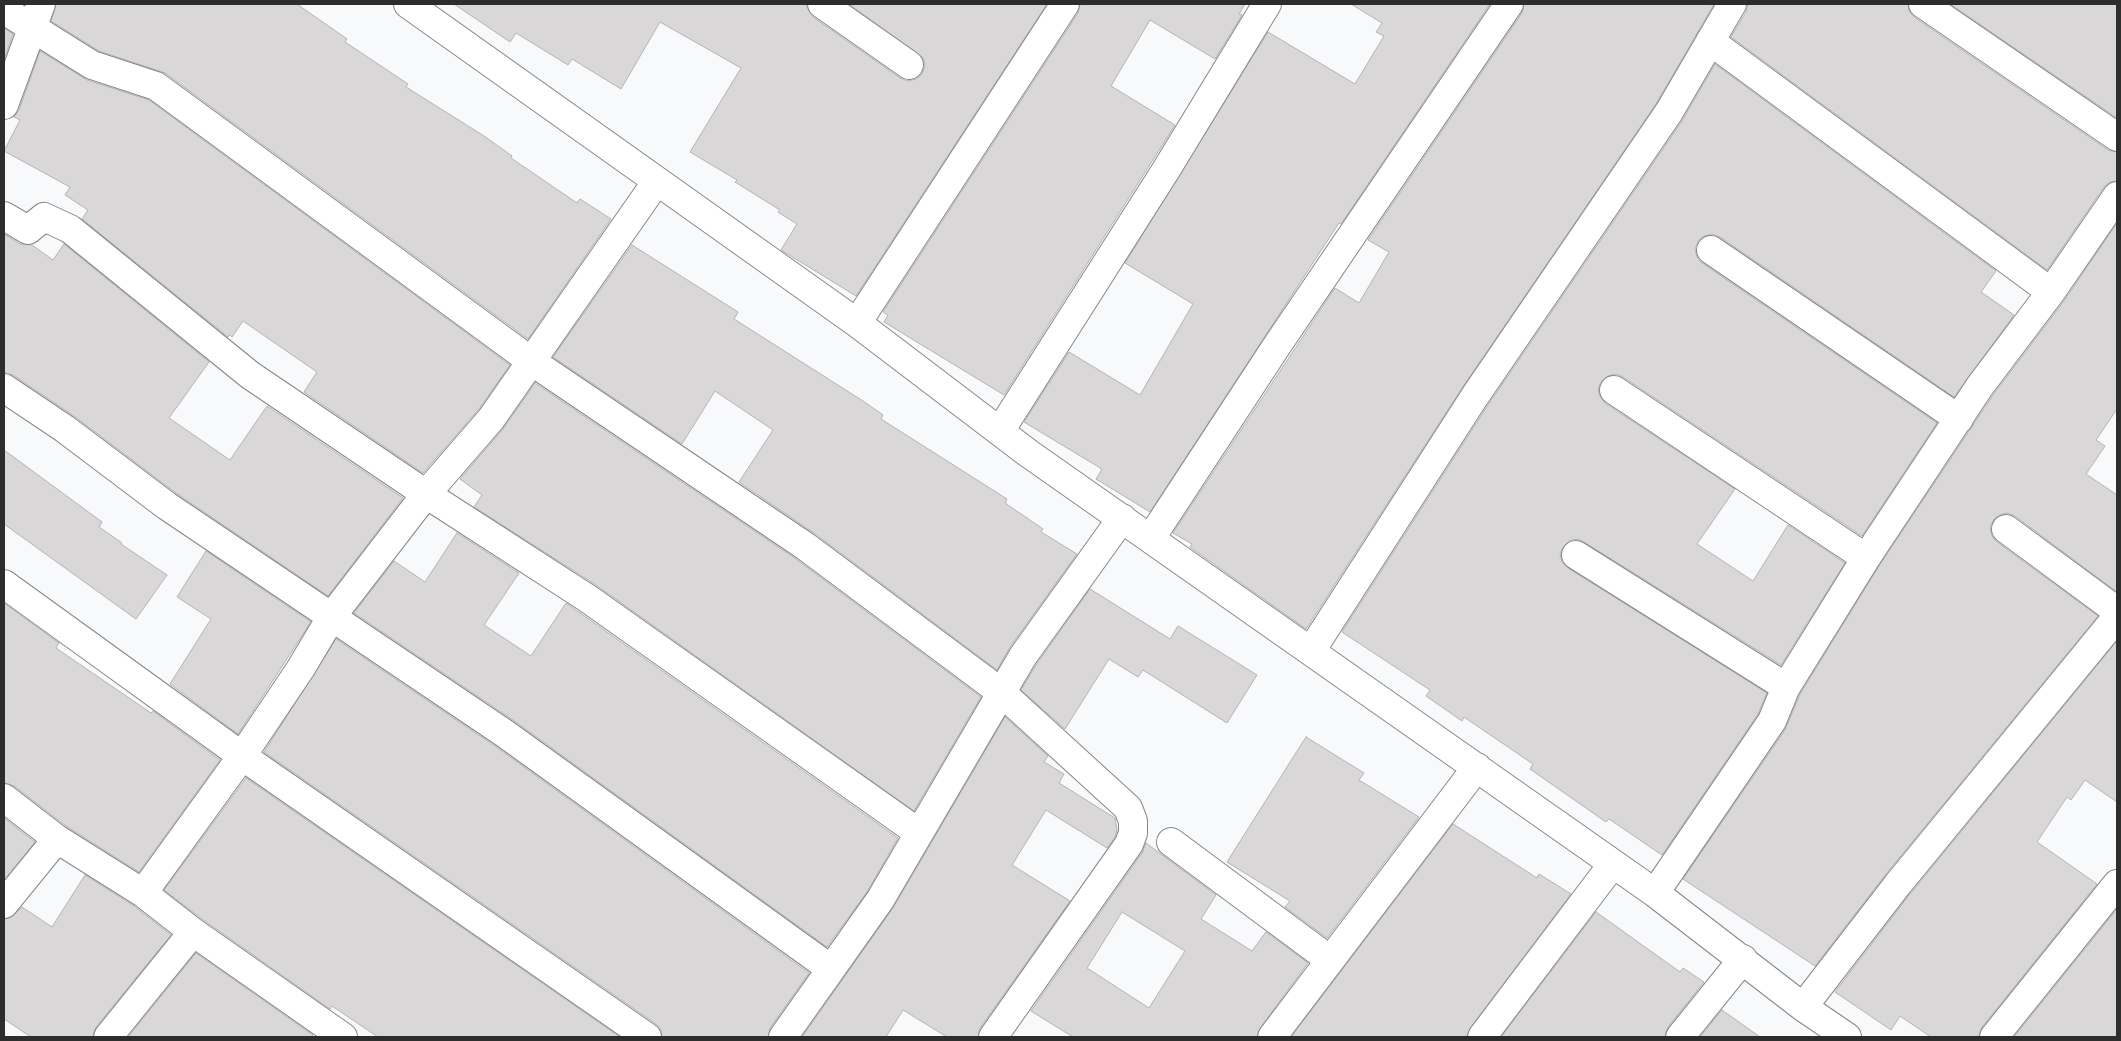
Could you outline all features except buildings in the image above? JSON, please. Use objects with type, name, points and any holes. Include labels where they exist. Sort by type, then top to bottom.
[{"type":"street","points":[[4,106],[41,4]]},
{"type":"street","points":[[408,4],[857,323],[1000,431],[1122,518],[1477,767],[1612,865],[1655,893],[1803,1007],[1847,1037]]},
{"type":"street","points":[[822,4],[909,65]]},
{"type":"street","points":[[857,323],[1065,4]]},
{"type":"street","points":[[1000,431],[1166,170],[1267,4]]},
{"type":"street","points":[[1151,538],[1278,344],[1509,4]]},
{"type":"street","points":[[1312,651],[1475,396],[1669,112],[1732,4]]},
{"type":"street","points":[[1923,4],[2117,136]]},
{"type":"street","points":[[4,10],[31,29],[92,65],[156,86],[531,361],[805,546],[1002,693],[1128,808],[1133,821],[1133,833],[1130,844],[993,1037]]},
{"type":"street","points":[[1710,41],[2051,292]]},
{"type":"street","points":[[144,893],[242,756],[301,668],[332,616],[426,494],[491,419],[657,181]]},
{"type":"street","points":[[1655,893],[1772,721],[1786,687],[1866,558],[1980,386],[2051,292],[2117,196]]},
{"type":"street","points":[[4,216],[28,230],[44,217],[70,229],[250,375],[426,494],[587,598],[919,834]]},
{"type":"street","points":[[1711,250],[1959,419]]},
{"type":"street","points":[[4,388],[65,429],[167,506],[504,734],[831,969]]},
{"type":"street","points":[[1614,390],[1866,558]]},
{"type":"street","points":[[782,1037],[880,900],[1024,656],[1122,518]]},
{"type":"street","points":[[2006,529],[2117,612]]},
{"type":"street","points":[[1576,555],[1786,687]]},
{"type":"street","points":[[4,584],[242,756],[647,1037]]},
{"type":"street","points":[[1803,1007],[1898,884],[2117,617]]},
{"type":"street","points":[[1272,1037],[1477,767]]},
{"type":"street","points":[[4,798],[57,839],[144,893],[331,1034]]},
{"type":"street","points":[[4,904],[57,839]]},
{"type":"street","points":[[1170,842],[1330,960]]},
{"type":"street","points":[[1482,1037],[1612,865]]},
{"type":"street","points":[[1994,1037],[2117,884]]},
{"type":"street","points":[[108,1037],[194,932]]},
{"type":"street","points":[[1680,1037],[1743,960]]}]
